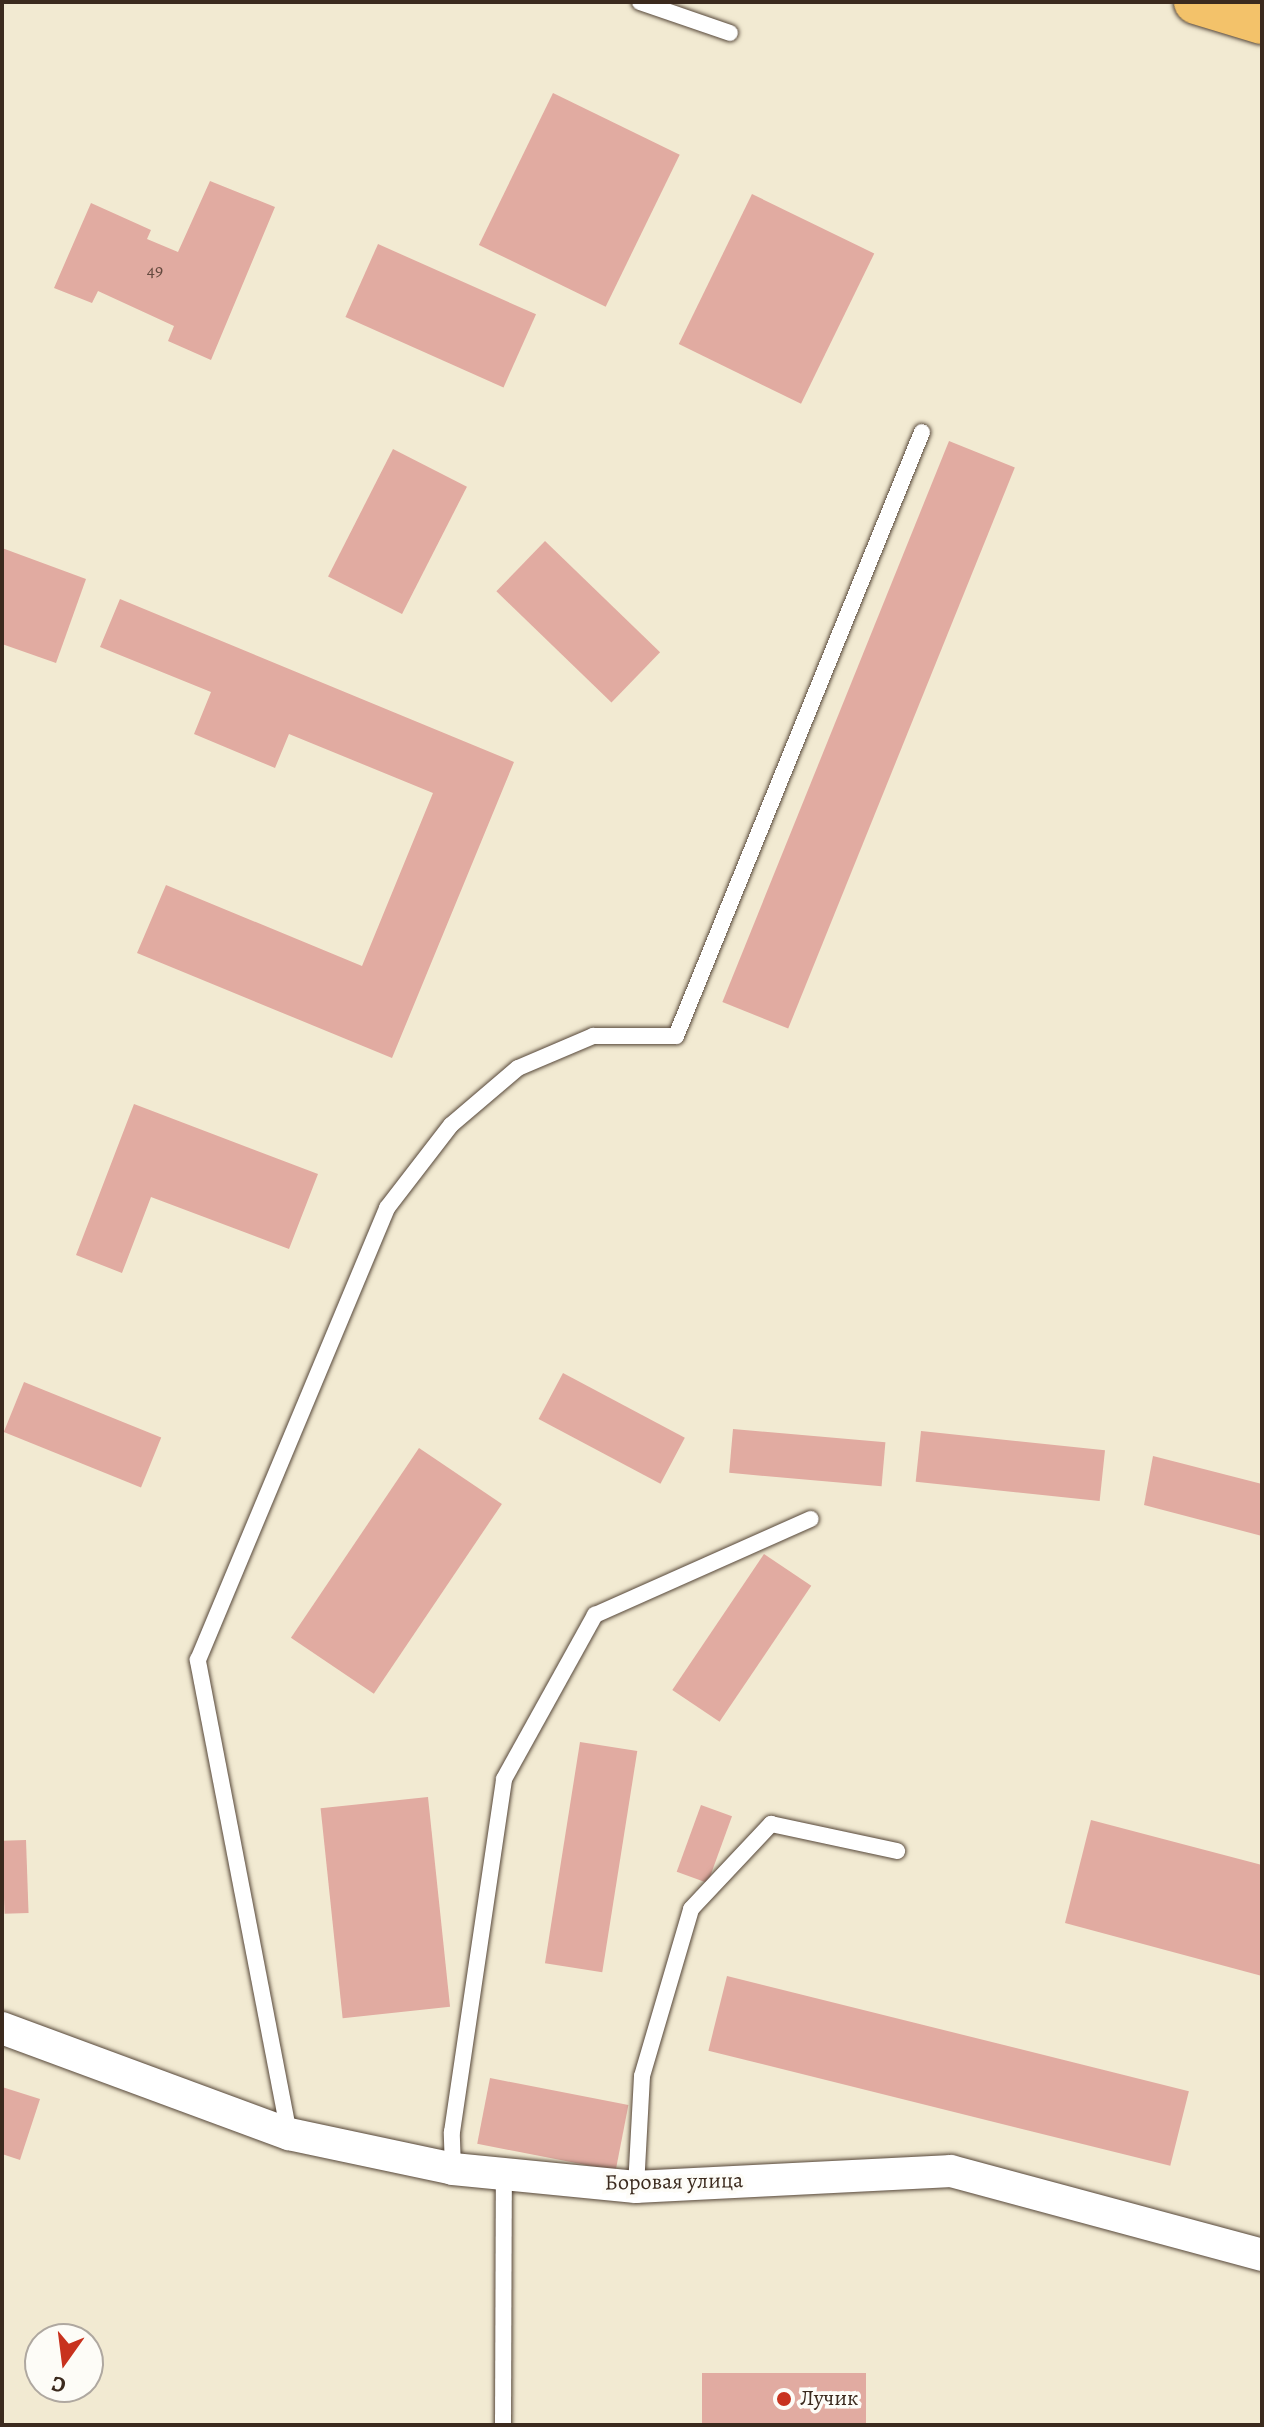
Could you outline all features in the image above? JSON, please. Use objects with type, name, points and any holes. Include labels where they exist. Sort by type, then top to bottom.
[{"type":"main road","points":[[1196,2],[1262,22]]},
{"type":"street","name":"Боровая улица","points":[[2,2028],[289,2134],[453,2169],[636,2187],[951,2171],[1262,2255]]},
{"type":"lane","points":[[640,2],[730,33]]},
{"type":"lane","points":[[289,2134],[198,1660],[396,1197],[451,1125],[518,1068],[593,1036],[676,1036],[922,432]]},
{"type":"lane","points":[[453,2169],[454,2117],[504,1779],[595,1615],[811,1519]]},
{"type":"lane","points":[[636,2187],[642,2076],[691,1909],[771,1824],[897,1851]]},
{"type":"lane","points":[[503,2425],[504,2174]]},
{"type":"building","points":[[553,93],[680,155],[606,307],[479,245]]},
{"type":"building","points":[[210,181],[275,207],[211,360],[168,341],[174,326],[98,291],[92,303],[54,288],[91,203],[151,230],[147,239],[178,252]]},
{"type":"building","points":[[752,194],[874,254],[801,404],[679,344]]},
{"type":"building","points":[[378,244],[536,314],[504,387],[345,317]]},
{"type":"building","points":[[949,441],[1015,468],[788,1029],[722,1002]]},
{"type":"building","points":[[393,449],[467,487],[402,614],[328,576]]},
{"type":"building","points":[[545,541],[660,652],[611,702],[496,591]]},
{"type":"building","points":[[2,548],[86,579],[56,663],[2,644]]},
{"type":"building","points":[[120,599],[514,762],[392,1058],[137,953],[166,885],[362,966],[433,793],[289,734],[275,768],[194,734],[211,692],[100,647]]},
{"type":"building","points":[[134,1104],[318,1174],[289,1249],[151,1197],[122,1273],[76,1255]]},
{"type":"building","points":[[563,1373],[685,1438],[660,1484],[539,1419]]},
{"type":"building","points":[[24,1382],[161,1437],[141,1488],[4,1432]]},
{"type":"building","points":[[733,1429],[885,1442],[882,1486],[729,1473]]},
{"type":"building","points":[[921,1431],[1105,1450],[1100,1501],[916,1482]]},
{"type":"building","points":[[419,1448],[502,1504],[374,1694],[291,1638]]},
{"type":"building","points":[[1153,1456],[1262,1484],[1262,1536],[1144,1505]]},
{"type":"building","points":[[764,1554],[811,1586],[720,1722],[672,1690]]},
{"type":"building","points":[[580,1742],[637,1751],[602,1972],[545,1963]]},
{"type":"building","points":[[428,1797],[450,2007],[343,2018],[321,1808]]},
{"type":"building","points":[[701,1805],[732,1816],[708,1883],[677,1872]]},
{"type":"building","points":[[1091,1820],[1262,1865],[1262,1976],[1065,1923]]},
{"type":"building","points":[[26,1840],[29,1913],[5,1914],[2,1841]]},
{"type":"building","points":[[727,1976],[1189,2091],[1170,2166],[708,2051]]},
{"type":"building","points":[[490,2078],[628,2105],[616,2171],[477,2144]]},
{"type":"building","points":[[2,2087],[40,2099],[20,2160],[2,2154]]},
{"type":"building","name":"Лучик","points":[[702,2373],[866,2373],[866,2425],[702,2425]]},
{"type":"place","name":"Лучик","points":[[784,2399]]}]
